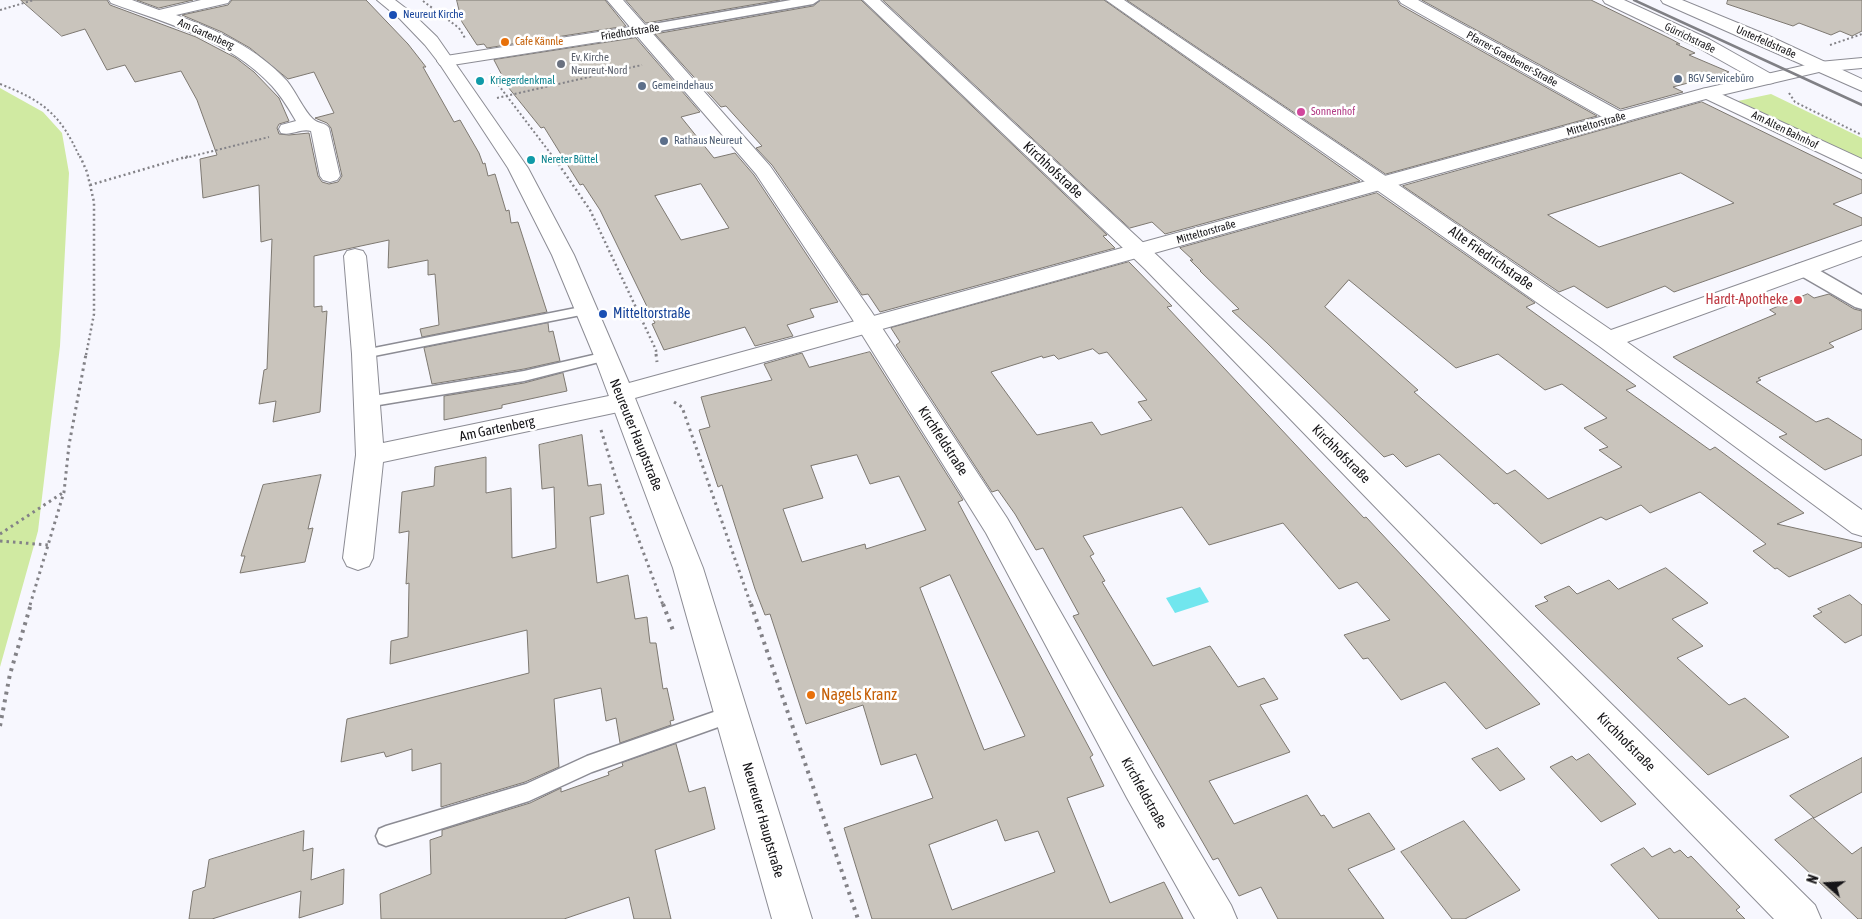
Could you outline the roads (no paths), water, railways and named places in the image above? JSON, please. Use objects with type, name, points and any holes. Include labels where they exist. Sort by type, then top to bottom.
[{"type":"street","name":"Am Gartenberg","points":[[117,0],[161,14],[222,39],[247,54],[280,84],[307,124],[320,128],[330,176]]},
{"type":"street","name":"Am Gartenberg","points":[[161,14],[222,0]]},
{"type":"street","name":"Neureuter Hauptstraße","points":[[385,0],[406,16],[431,42],[475,103],[518,168],[563,255],[606,356],[612,402],[688,568],[792,919]]},
{"type":"street","name":"Kirchfeldstraße","points":[[615,0],[763,170],[869,326],[997,526],[1140,786],[1217,919]]},
{"type":"street","name":"Friedhofstraße","points":[[446,62],[813,0]]},
{"type":"street","name":"Kirchhofstraße","points":[[870,0],[1139,251],[1801,919]]},
{"type":"street","name":"Alte Friedrichstraße","points":[[1114,0],[1383,183],[1608,340],[1862,525]]},
{"type":"street","name":"Pfarrer-Graebener-Straße","points":[[1407,0],[1618,118]]},
{"type":"street","name":"Gürrichstraße","points":[[1611,0],[1782,80]]},
{"type":"street","name":"Unterfeldstraße","points":[[1669,0],[1862,86]]},
{"type":"street","points":[[1819,67],[1830,57],[1846,50]]},
{"type":"street","points":[[1819,67],[1853,66],[1862,63]]},
{"type":"street","name":"Mitteltorstraße","points":[[612,402],[663,383],[1383,183],[1708,93],[1782,80],[1819,67]]},
{"type":"street","name":"Am Alten Bahnhof","points":[[1708,93],[1862,167]]},
{"type":"street","points":[[288,129],[307,124]]},
{"type":"street","points":[[1608,340],[1862,248]]},
{"type":"street","points":[[355,256],[364,354],[370,455],[358,558]]},
{"type":"street","points":[[1803,269],[1862,303]]},
{"type":"street","name":"Am Gartenberg","points":[[370,455],[612,402]]},
{"type":"lane","points":[[364,354],[586,310]]},
{"type":"lane","points":[[366,402],[524,376],[606,356]]},
{"type":"lane","points":[[386,836],[529,792],[587,765],[732,714]]},
{"type":"water","points":[[1200,587],[1209,602],[1175,613],[1166,598]]},
{"type":"railway","points":[[1634,0],[1862,105]]},
{"type":"place","name":"Neureut Kirche","points":[[393,15]]},
{"type":"place","name":"Cafe Kännle","points":[[505,42]]},
{"type":"place","name":"Ev. Kirche Neureut-Nord","points":[[561,64]]},
{"type":"place","name":"BGV Servicebüro","points":[[1678,79]]},
{"type":"place","name":"Kriegerdenkmal","points":[[480,81]]},
{"type":"place","name":"Gemeindehaus","points":[[642,86]]},
{"type":"place","name":"Sonnenhof","points":[[1301,112]]},
{"type":"place","name":"Rathaus Neureut","points":[[664,141]]},
{"type":"place","name":"Nereter Büttel","points":[[531,160]]},
{"type":"place","name":"Hardt-Apotheke","points":[[1798,300]]},
{"type":"place","name":"Mitteltorstraße","points":[[603,314]]},
{"type":"place","name":"Nagels Kranz","points":[[811,695]]}]
